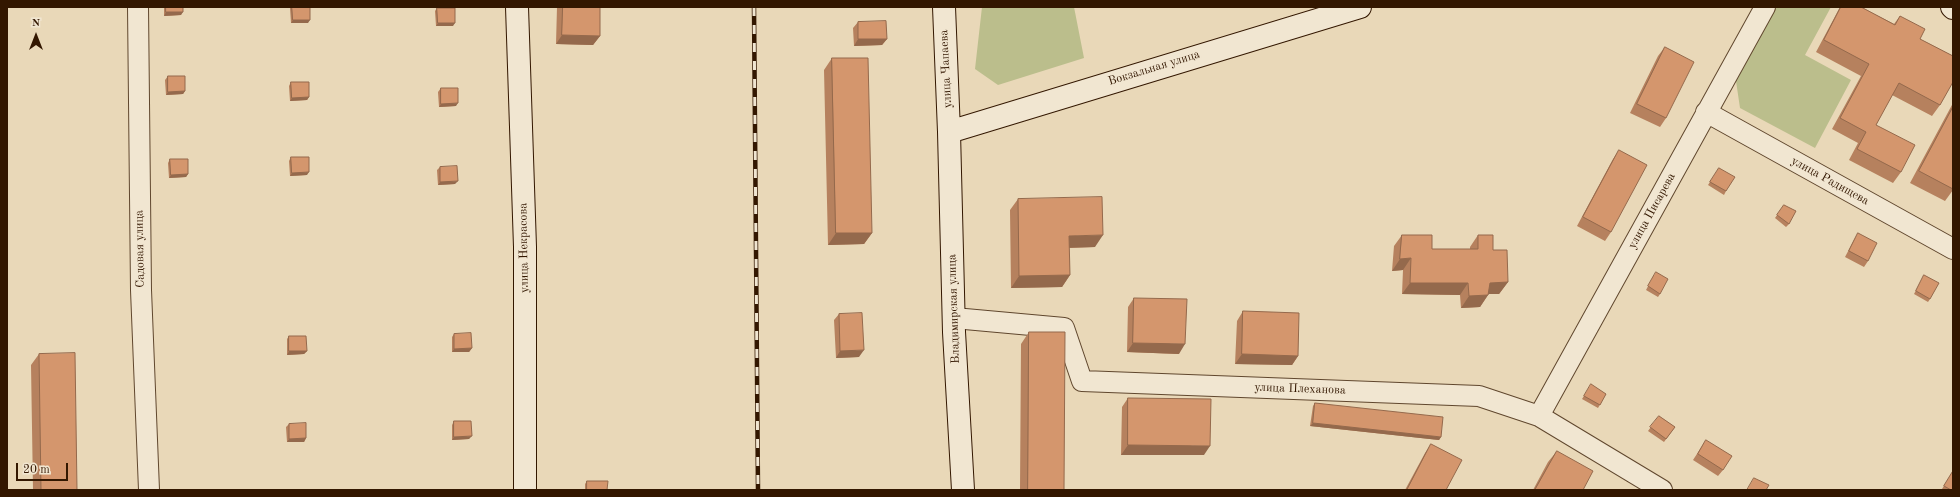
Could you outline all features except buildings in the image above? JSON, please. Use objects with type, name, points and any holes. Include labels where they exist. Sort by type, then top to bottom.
[{"type":"street","name":"Садовая улица","points":[[138,7],[140,290],[150,490]]},
{"type":"street","name":"улица Некрасова","points":[[517,7],[525,247],[525,490]]},
{"type":"street","name":"улица Чапаева","points":[[944,7],[949,132]]},
{"type":"street","name":"Вокзальная улица","points":[[949,132],[1360,7]]},
{"type":"street","name":"улица Писарева","points":[[1539,416],[1765,7]]},
{"type":"street","name":"улица Радищева","points":[[1706,112],[1953,249]]},
{"type":"street","name":"Владимирская улица","points":[[949,132],[954,318],[963,488]]},
{"type":"street","name":"улица Плеханова","points":[[954,318],[1064,328],[1082,382],[1479,396],[1539,416],[1662,490]]},
{"type":"green space","points":[[982,7],[1074,7],[1084,58],[998,85],[975,69]]},
{"type":"green space","points":[[1776,7],[1831,7],[1805,55],[1851,80],[1815,148],[1740,108],[1736,81]]},
{"type":"railway","points":[[754,7],[758,490]]}]
